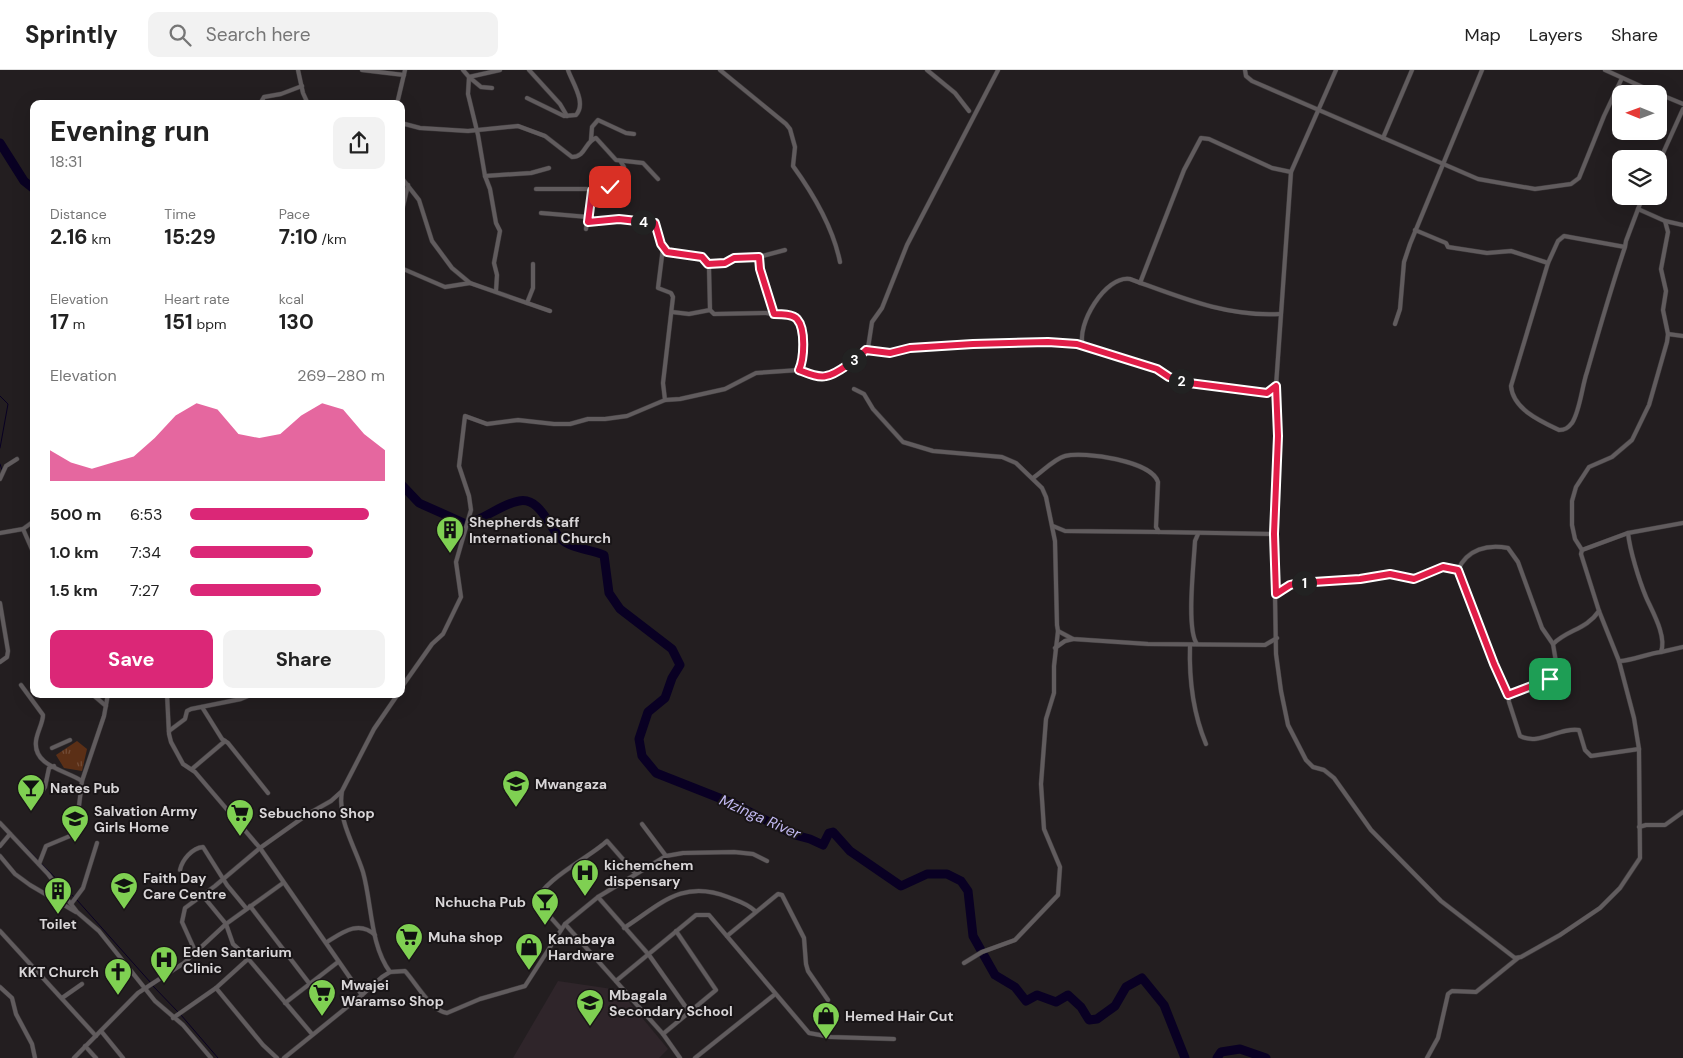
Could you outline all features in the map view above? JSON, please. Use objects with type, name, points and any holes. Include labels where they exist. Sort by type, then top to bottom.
[{"type":"street","points":[[298,70],[307,100]]},
{"type":"street","points":[[362,70],[404,72],[398,100]]},
{"type":"street","points":[[463,70],[481,87],[492,88]]},
{"type":"street","points":[[469,77],[500,70]]},
{"type":"street","points":[[529,70],[560,104],[567,116]]},
{"type":"street","points":[[527,98],[567,116],[579,112],[580,102],[568,70]]},
{"type":"street","points":[[720,70],[749,95],[780,117],[790,129],[795,147],[793,166],[808,188],[833,233],[840,262]]},
{"type":"street","points":[[927,70],[955,93],[969,111]]},
{"type":"street","points":[[405,682],[432,644],[446,629],[461,598],[456,562],[471,510],[469,496],[459,466],[465,416],[487,424],[518,420],[570,424],[588,418],[605,420],[627,416],[665,400],[680,399],[725,389],[756,373],[799,370],[822,376],[831,375],[866,350],[872,322],[882,308],[907,245],[998,70]]},
{"type":"street","points":[[1245,70],[1246,76],[1252,81],[1478,179],[1520,188],[1535,189],[1571,184],[1579,178],[1604,116],[1622,78]]},
{"type":"street","points":[[1336,70],[1291,172],[1280,314],[1276,386],[1278,436],[1274,534],[1276,652],[1288,725],[1306,760],[1334,778],[1371,830],[1441,901],[1474,928],[1518,958]]},
{"type":"street","points":[[1383,138],[1412,70]]},
{"type":"street","points":[[1395,324],[1400,308],[1404,262],[1415,230],[1482,70]]},
{"type":"street","points":[[1605,70],[1638,85]]},
{"type":"street","points":[[469,77],[468,94],[477,131],[484,176],[500,231],[494,263],[497,275],[496,291]]},
{"type":"street","points":[[263,100],[266,96],[281,94],[302,86]]},
{"type":"street","points":[[1668,98],[1683,104]]},
{"type":"street","points":[[1664,150],[1683,109]]},
{"type":"street","points":[[405,124],[420,128],[477,131],[510,125],[525,127],[545,136],[565,153],[576,157],[581,154],[591,140],[592,127],[598,120],[626,133],[634,134]]},
{"type":"street","points":[[591,140],[598,138],[612,157],[621,162],[643,163],[658,179]]},
{"type":"street","points":[[1140,282],[1184,170],[1201,138],[1209,139],[1272,168],[1291,172]]},
{"type":"street","points":[[536,189],[593,189],[625,186],[624,167],[621,162]]},
{"type":"street","points":[[484,176],[531,173],[549,168]]},
{"type":"street","points":[[405,182],[419,200],[432,241],[452,268],[470,283],[550,311]]},
{"type":"street","points":[[405,198],[408,185]]},
{"type":"street","points":[[586,229],[593,189]]},
{"type":"street","points":[[1625,247],[1564,236],[1558,241],[1548,263],[1511,380],[1511,394],[1518,405],[1559,430],[1564,430],[1573,422],[1625,247],[1640,205]]},
{"type":"street","points":[[1638,209],[1665,221],[1683,225]]},
{"type":"street","points":[[541,213],[588,220],[619,219],[655,223],[663,248],[658,288],[671,293],[672,312],[663,383],[665,400]]},
{"type":"street","points":[[1427,1058],[1438,1038],[1448,994],[1452,992],[1476,992],[1518,958],[1577,924],[1600,908],[1620,888],[1640,858],[1639,749],[1634,718],[1619,661],[1581,559],[1582,550],[1575,539],[1572,525],[1572,500],[1576,487],[1588,467],[1612,458],[1632,440],[1649,405],[1668,334],[1663,310],[1666,291],[1661,269],[1668,232],[1665,221]]},
{"type":"street","points":[[1415,230],[1446,243],[1448,247],[1488,253],[1511,251],[1548,263]]},
{"type":"street","points":[[663,248],[671,253],[702,257],[708,264],[711,282],[710,310],[714,314],[774,314],[793,316],[799,322],[803,337],[803,356],[799,370]]},
{"type":"street","points":[[708,264],[725,263],[734,258],[759,257],[785,250]]},
{"type":"street","points":[[759,257],[760,269],[774,314]]},
{"type":"street","points":[[527,303],[532,288],[533,264]]},
{"type":"street","points":[[405,270],[444,287],[470,283]]},
{"type":"street","points":[[1084,345],[1081,335],[1102,291],[1122,278],[1140,282],[1220,310],[1236,313],[1280,314]]},
{"type":"street","points":[[672,312],[689,314],[710,310]]},
{"type":"street","points":[[1668,334],[1683,336]]},
{"type":"street","points":[[866,350],[890,353],[910,348],[1048,342],[1084,345],[1157,369],[1169,377],[1202,386],[1267,393],[1276,386]]},
{"type":"street","points":[[854,389],[864,394],[873,410],[903,442],[933,451],[1002,457],[1016,463],[1033,478],[1046,497],[1053,526],[1058,632],[1055,648],[1054,693],[1046,719],[1042,784],[1044,829],[1060,867],[1058,895],[1015,940],[982,952],[964,963]]},
{"type":"street","points":[[1033,478],[1066,456],[1100,456],[1148,470],[1155,475],[1158,482],[1156,527],[1159,532]]},
{"type":"street","points":[[0,479],[6,466],[17,459]]},
{"type":"street","points":[[1582,550],[1628,533],[1683,523]]},
{"type":"street","points":[[0,533],[23,529],[30,524]]},
{"type":"street","points":[[1053,526],[1065,531],[1274,534]]},
{"type":"street","points":[[23,529],[30,545]]},
{"type":"street","points":[[1628,533],[1645,596],[1662,643],[1661,652]]},
{"type":"street","points":[[1198,534],[1195,541],[1192,637],[1188,645],[1193,699],[1198,724],[1206,744]]},
{"type":"street","points":[[1508,695],[1558,674],[1553,644],[1542,628],[1518,562],[1508,548],[1488,546],[1462,560],[1458,570],[1508,695],[1518,733],[1524,738],[1532,739],[1575,729],[1579,730],[1585,750],[1590,756],[1639,749]]},
{"type":"street","points":[[1276,594],[1290,585],[1298,583],[1360,579],[1390,574],[1414,579],[1443,567],[1458,570]]},
{"type":"street","points":[[0,603],[8,651],[8,657],[0,662]]},
{"type":"street","points":[[1553,644],[1561,636],[1592,621],[1599,611]]},
{"type":"street","points":[[1058,632],[1073,639]]},
{"type":"street","points":[[1192,637],[1197,644]]},
{"type":"street","points":[[1266,646],[1277,638]]},
{"type":"street","points":[[1055,648],[1073,639],[1188,645],[1266,646],[1276,652]]},
{"type":"street","points":[[1619,661],[1683,647]]},
{"type":"street","points":[[21,685],[30,697]]},
{"type":"street","points":[[31,698],[43,715],[37,734],[36,750],[42,760],[82,781]]},
{"type":"street","points":[[97,698],[106,706]]},
{"type":"street","points":[[39,864],[46,846],[70,836],[76,831],[82,781],[107,698]]},
{"type":"street","points":[[167,698],[168,731],[183,764],[192,768],[260,848],[362,995]]},
{"type":"street","points":[[168,731],[185,718],[187,711],[243,698]]},
{"type":"street","points":[[390,972],[384,964],[375,935],[362,870],[351,845],[340,805],[342,791],[374,729],[395,698]]},
{"type":"street","points":[[202,707],[208,720],[268,794]]},
{"type":"street","points":[[52,748],[70,740]]},
{"type":"street","points":[[192,768],[225,741]]},
{"type":"street","points":[[35,801],[45,787],[50,768],[54,766]]},
{"type":"street","points":[[196,953],[184,931],[182,919],[185,908],[203,896],[260,848],[308,814],[331,801],[342,791]]},
{"type":"street","points":[[1639,827],[1665,825],[1683,812]]},
{"type":"street","points":[[0,823],[39,864],[77,912]]},
{"type":"street","points":[[642,824],[666,856]]},
{"type":"street","points":[[0,846],[10,834]]},
{"type":"street","points":[[561,929],[537,902],[538,898],[553,881],[607,841],[636,873]]},
{"type":"street","points":[[71,904],[83,888],[96,843]]},
{"type":"street","points":[[180,870],[183,862],[192,852],[203,847],[224,879],[310,983]]},
{"type":"street","points":[[284,1058],[390,972],[405,971],[417,983],[431,1004],[447,1014],[480,999],[525,986],[565,924],[598,896],[666,856],[683,853],[734,852],[753,854],[767,861]]},
{"type":"street","points":[[0,856],[14,874],[77,912],[99,931],[144,988],[173,1018],[183,1025],[212,1058]]},
{"type":"street","points":[[74,1058],[144,988],[184,963],[226,924],[283,883]]},
{"type":"street","points":[[624,928],[675,895],[690,890],[717,892],[749,905],[755,911]]},
{"type":"street","points":[[727,936],[741,926],[755,911],[778,894],[782,895],[804,938],[808,971],[828,1000]]},
{"type":"street","points":[[203,896],[226,924],[233,944],[312,1034]]},
{"type":"street","points":[[598,896],[649,955],[690,1013]]},
{"type":"street","points":[[616,981],[696,915],[709,915],[805,1031],[813,1035],[894,1039]]},
{"type":"street","points":[[565,924],[663,1034],[678,1058]]},
{"type":"street","points":[[327,942],[356,927],[367,928],[375,935]]},
{"type":"street","points":[[0,931],[96,1036]]},
{"type":"street","points":[[663,1034],[714,992],[716,987],[676,931]]},
{"type":"street","points":[[173,1018],[216,988],[248,959]]},
{"type":"street","points":[[285,1002],[338,962]]},
{"type":"street","points":[[62,998],[82,984]]},
{"type":"street","points":[[0,988],[12,998],[16,1014],[32,1044],[35,1058]]},
{"type":"street","points":[[216,988],[263,1045],[277,1058]]},
{"type":"street","points":[[695,1058],[774,995]]},
{"type":"street","points":[[101,1030],[124,1058]]},
{"type":"street","points":[[85,1046],[96,1058]]},
{"type":"shaded area","name":"Mbagala Secondary School","points":[[558,981],[619,990],[668,1049],[659,1058],[513,1058]]},
{"type":"green space","points":[[77,741],[87,749],[82,771],[64,768],[56,755]]},
{"type":"waterway","name":"Mzinga River","points":[[0,143],[24,181],[30,186]]},
{"type":"waterway","points":[[0,396],[8,404],[0,448]]},
{"type":"waterway","points":[[0,464],[2,470]]},
{"type":"waterway","name":"Mzinga River","points":[[405,488],[419,503],[466,524],[512,503],[519,501],[532,503],[538,507],[559,537],[564,541],[575,547],[604,555],[609,593],[620,609],[672,649],[680,665],[672,678],[665,698],[648,712],[639,739],[642,756],[656,773],[732,803],[795,835],[823,845],[829,833],[833,832],[850,851],[901,886],[927,874],[947,874],[961,881],[968,891],[973,936],[995,975],[1015,987],[1026,1001],[1037,995],[1056,1002],[1068,995],[1081,1007],[1089,1020],[1097,1019],[1115,1006],[1126,987],[1142,978],[1164,1005],[1185,1058]]},
{"type":"waterway","points":[[14,835],[74,897]]},
{"type":"waterway","points":[[77,900],[151,983]]},
{"type":"waterway","points":[[153,986],[178,1012]]},
{"type":"waterway","points":[[181,1015],[218,1058]]},
{"type":"waterway","name":"Mzinga River","points":[[1217,1058],[1221,1052],[1240,1049],[1266,1058]]},
{"type":"place","name":"Shepherds Staff International Church","points":[[450,554]]},
{"type":"place","name":"Mwangaza","points":[[516,808]]},
{"type":"place","name":"Nates Pub","points":[[31,812]]},
{"type":"place","name":"Sebuchono Shop","points":[[240,837]]},
{"type":"place","name":"Salvation Army Girls Home","points":[[75,843]]},
{"type":"place","name":"kichemchem dispensary","points":[[585,897]]},
{"type":"place","name":"Faith Day Care Centre","points":[[124,910]]},
{"type":"place","name":"Toilet","points":[[58,915]]},
{"type":"place","name":"Nchucha Pub","points":[[545,926]]},
{"type":"place","name":"Muha shop","points":[[409,961]]},
{"type":"place","name":"Kanabaya Hardware","points":[[529,971]]},
{"type":"place","name":"Eden Santarium Clinic","points":[[164,984]]},
{"type":"place","name":"KKT Church","points":[[118,996]]},
{"type":"place","name":"Mwajei Waramso Shop","points":[[322,1017]]},
{"type":"place","name":"Mbagala Secondary School","points":[[590,1027]]},
{"type":"place","name":"Hemed Hair Cut","points":[[826,1040]]},
{"type":"route","points":[[610,187],[594,189],[592,191],[588,222],[607,222],[619,219],[655,223],[658,228],[661,244],[667,252],[702,257],[705,258],[708,264],[725,263],[734,258],[759,257],[760,269],[764,276],[774,314],[793,316],[799,322],[803,337],[803,356],[799,370],[806,373],[822,376],[831,375],[866,350],[890,353],[910,348],[1059,342],[1084,345],[1157,369],[1169,377],[1202,386],[1267,393],[1271,392],[1276,386],[1278,436],[1274,534],[1276,594],[1290,585],[1298,583],[1360,579],[1390,574],[1414,579],[1443,567],[1454,567],[1458,570],[1508,695],[1550,679]]}]
